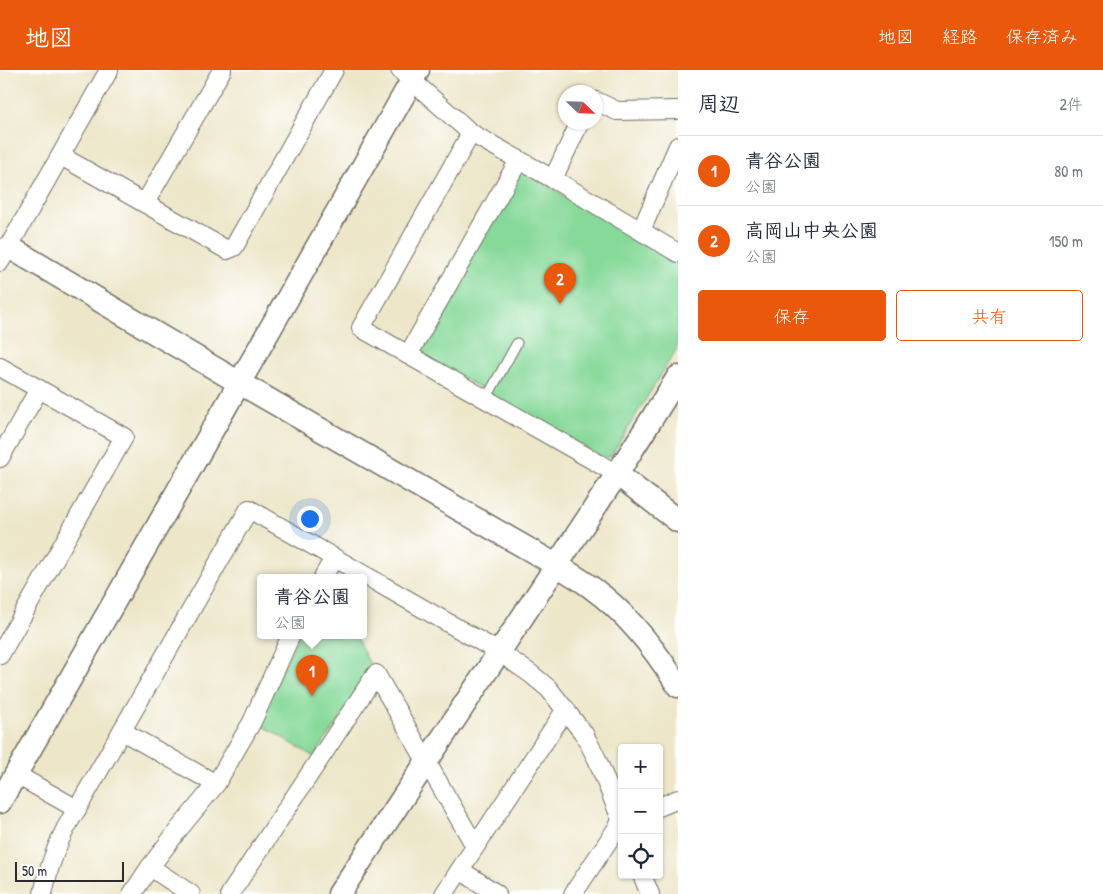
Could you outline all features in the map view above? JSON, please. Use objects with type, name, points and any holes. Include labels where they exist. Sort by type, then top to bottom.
[{"type":"street","points":[[110,70],[61,156],[3,251],[238,382],[556,565],[592,588],[649,643],[678,686]]},
{"type":"street","points":[[145,203],[222,70]]},
{"type":"street","points":[[61,156],[227,250],[234,247],[334,70]]},
{"type":"street","points":[[0,802],[7,769],[238,382],[410,74],[472,134],[553,179],[678,253]]},
{"type":"street","points":[[603,104],[617,110],[678,110]]},
{"type":"street","points":[[553,179],[576,130]]},
{"type":"street","points":[[472,134],[361,328],[617,474],[678,521]]},
{"type":"street","points":[[641,231],[678,146]]},
{"type":"street","points":[[408,355],[519,160]]},
{"type":"street","points":[[0,367],[124,437],[0,655]]},
{"type":"street","points":[[339,894],[617,474],[678,377]]},
{"type":"street","points":[[0,458],[39,389]]},
{"type":"street","points":[[43,894],[52,860],[68,823],[249,509],[362,574]]},
{"type":"street","points":[[325,574],[334,558]]},
{"type":"street","points":[[367,577],[499,652],[531,674],[548,689],[584,734],[597,760],[618,813]]},
{"type":"street","points":[[132,894],[178,829],[216,784],[252,722],[289,639]]},
{"type":"street","points":[[230,894],[376,674],[475,846]]},
{"type":"street","points":[[444,894],[566,710]]},
{"type":"street","points":[[122,730],[216,784]]},
{"type":"street","points":[[7,769],[77,809]]},
{"type":"street","points":[[663,805],[678,799]]},
{"type":"street","points":[[573,894],[618,829]]},
{"type":"street","points":[[150,867],[191,894]]},
{"type":"street","points":[[460,870],[497,894]]},
{"type":"street","points":[[644,879],[650,894]]},
{"type":"lane","points":[[486,399],[518,343]]},
{"type":"green space","points":[[519,169],[678,262],[678,347],[611,456],[604,458],[415,351]]},
{"type":"green space","points":[[297,639],[357,639],[373,670],[314,757],[257,722]]},
{"type":"place","name":"高岡山中央公園","points":[[560,304]]},
{"type":"place","name":"青谷公園","points":[[312,696]]}]
